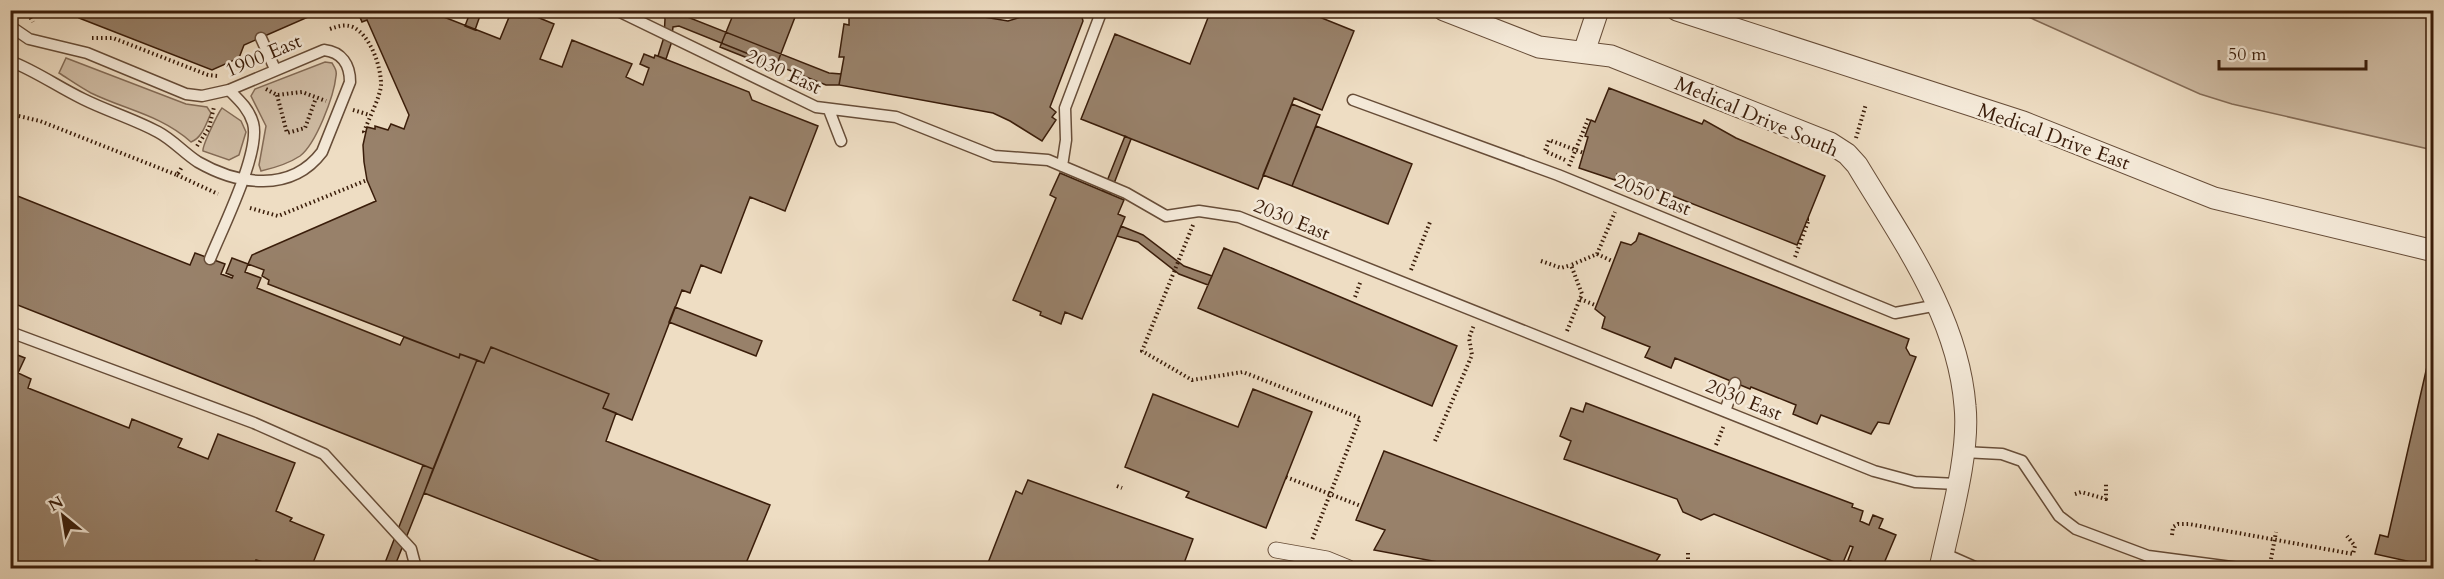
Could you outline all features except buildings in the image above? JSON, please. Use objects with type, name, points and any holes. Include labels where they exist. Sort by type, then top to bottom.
[{"type":"street","points":[[1444,10],[1539,47],[1584,52],[1598,10]]},
{"type":"street","name":"Medical Drive East","points":[[1677,10],[2023,122],[2214,198],[2433,251]]},
{"type":"street","name":"Medical Drive South","points":[[1584,52],[1611,56],[1830,143],[1847,154],[1863,174],[1938,305],[1959,364],[1966,406],[1963,452],[1941,561]]},
{"type":"street","points":[[1276,550],[1306,554],[1349,568]]},
{"type":"lane","name":"2030 East","points":[[616,10],[816,107],[896,117],[994,156],[1048,160],[1126,193],[1166,216],[1199,211],[1239,217],[1874,471],[1915,482],[1957,484]]},
{"type":"lane","points":[[1062,166],[1066,140],[1065,108],[1102,10]]},
{"type":"lane","name":"1900 East","points":[[10,26],[29,39],[87,52],[186,94],[202,96],[229,90],[313,53],[332,51],[346,64],[350,82],[322,152],[315,161],[304,169],[271,182],[242,179],[198,162],[156,131],[82,99],[43,76],[10,61]]},
{"type":"lane","points":[[261,38],[275,69]]},
{"type":"lane","points":[[210,259],[252,151],[253,125],[242,104],[229,90]]},
{"type":"lane","name":"2050 East","points":[[1353,100],[1558,175],[1895,313],[1938,305]]},
{"type":"lane","points":[[829,110],[841,141]]},
{"type":"lane","points":[[10,332],[254,423],[324,454],[411,549],[416,568]]},
{"type":"lane","points":[[1727,412],[1735,384]]},
{"type":"lane","points":[[1963,452],[2002,454],[2022,461],[2059,516],[2076,529],[2148,556],[2239,568]]},
{"type":"lane","points":[[1941,561],[1977,568]]},
{"type":"path","points":[[26,10],[30,19],[41,27]]},
{"type":"path","points":[[330,29],[343,25],[354,27],[367,41],[378,67],[381,86],[365,133]]},
{"type":"path","points":[[87,37],[113,38],[208,75],[223,75]]},
{"type":"path","points":[[266,89],[277,95],[302,92],[327,102]]},
{"type":"path","points":[[277,95],[287,133],[305,128],[316,98]]},
{"type":"path","points":[[1854,144],[1866,104]]},
{"type":"path","points":[[197,146],[209,128],[214,107]]},
{"type":"path","points":[[10,114],[40,121],[177,175],[218,194]]},
{"type":"path","points":[[1584,153],[1576,150],[1549,140],[1545,151],[1572,161],[1576,150],[1588,117]]},
{"type":"path","points":[[177,175],[183,167]]},
{"type":"path","points":[[250,208],[278,216],[367,180]]},
{"type":"path","points":[[1199,211],[1142,351],[1192,380],[1243,372],[1360,418],[1306,554]]},
{"type":"path","points":[[1794,257],[1808,219]]},
{"type":"path","points":[[1411,270],[1430,222]]},
{"type":"path","points":[[1541,261],[1561,268],[1597,254],[1611,222]]},
{"type":"path","points":[[1597,254],[1612,261]]},
{"type":"path","points":[[1567,331],[1582,294],[1570,265]]},
{"type":"path","points":[[1355,297],[1362,279]]},
{"type":"path","points":[[1580,299],[1595,305]]},
{"type":"path","points":[[1435,441],[1472,355],[1469,338],[1479,313]]},
{"type":"path","points":[[1716,445],[1727,412]]},
{"type":"path","points":[[1286,477],[1361,506]]},
{"type":"path","points":[[2075,494],[2080,492],[2106,499],[2108,492],[2106,483]]},
{"type":"path","points":[[2172,535],[2173,528],[2178,524],[2189,524],[2353,554],[2355,546],[2347,536]]},
{"type":"path","points":[[2271,559],[2276,532]]},
{"type":"path","points":[[1688,550],[1688,568]]},
{"type":"shaded area","points":[[2015,11],[2433,11],[2433,150],[2232,104],[2200,94]]},
{"type":"shaded area","points":[[66,58],[186,104],[207,107],[211,113],[201,134],[191,142],[168,125],[91,93],[59,73]]},
{"type":"shaded area","points":[[325,62],[332,63],[336,76],[328,107],[318,131],[300,156],[261,171],[259,165],[266,126],[251,96],[255,89]]},
{"type":"shaded area","points":[[222,108],[241,121],[246,132],[239,155],[229,160],[203,151]]}]
